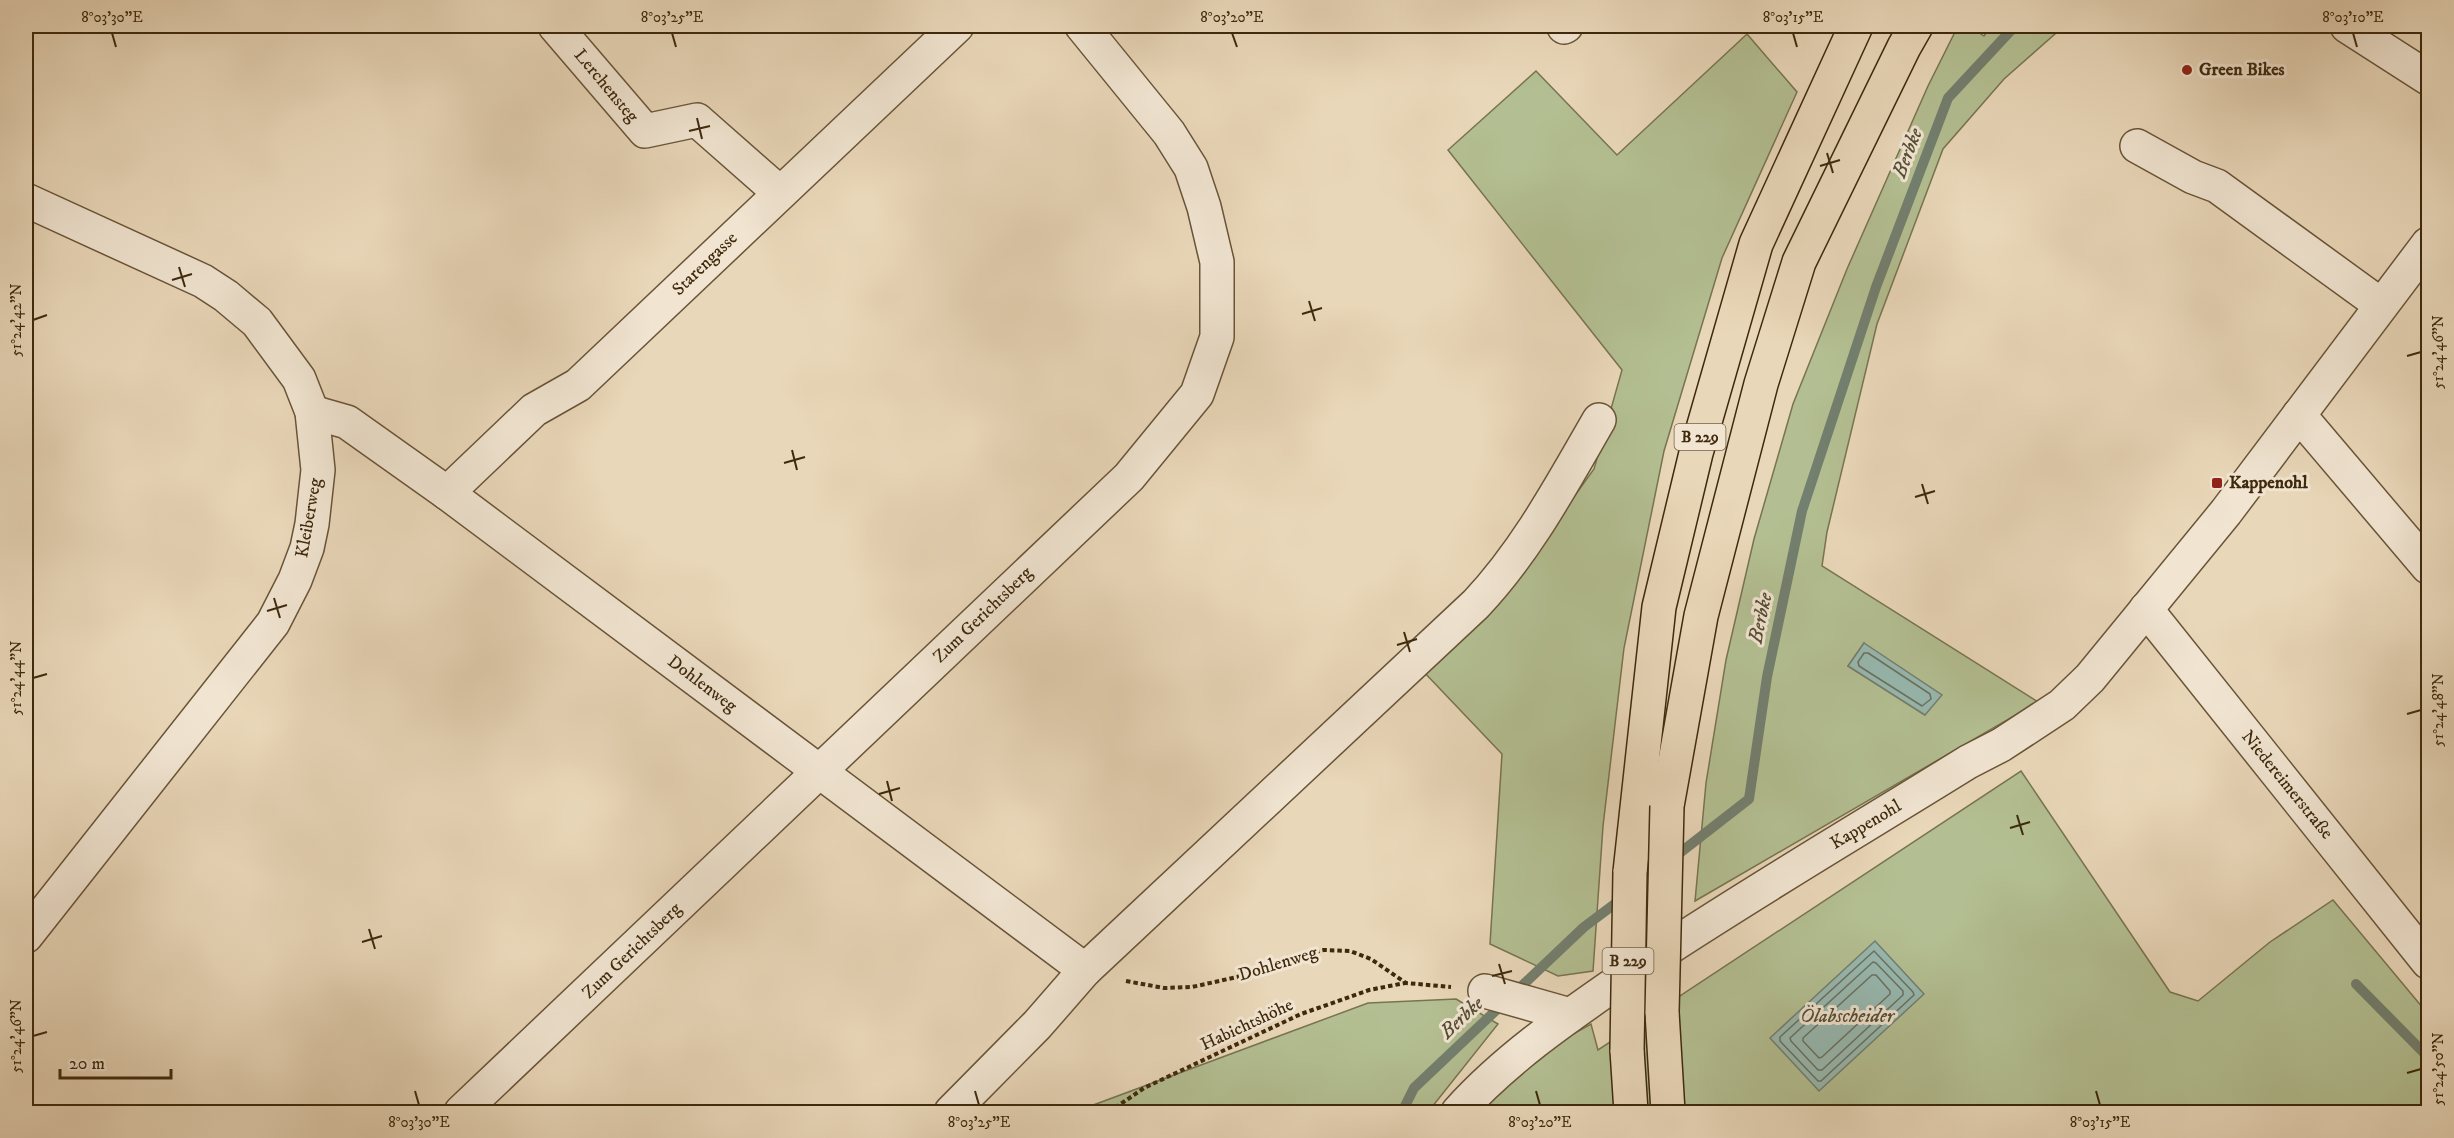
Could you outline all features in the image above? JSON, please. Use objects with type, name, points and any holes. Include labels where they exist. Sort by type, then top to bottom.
[{"type":"main road","name":"B 229","points":[[1631,1113],[1627,1050],[1630,872],[1659,607],[1696,453],[1756,244],[1856,26]]},
{"type":"main road","name":"B 229","points":[[1668,1113],[1662,1012],[1667,806],[1701,616],[1761,384],[1796,273],[1898,57],[1916,26]]},
{"type":"street","name":"Lerchensteg","points":[[555,26],[645,131],[697,120],[780,193]]},
{"type":"street","name":"Starengasse","points":[[447,493],[534,410],[578,385],[957,26]]},
{"type":"street","name":"Zum Gerichtsberg","points":[[461,1113],[1129,477],[1197,394],[1217,337],[1217,262],[1204,207],[1191,168],[1169,133],[1082,26]]},
{"type":"street","points":[[2347,26],[2428,78]]},
{"type":"street","points":[[2137,146],[2193,177],[2217,186],[2382,305]]},
{"type":"street","name":"Kleiberweg","points":[[26,200],[203,281],[226,296],[257,322],[299,379],[312,412],[318,470],[312,524],[303,559],[273,623],[26,936]]},
{"type":"street","name":"Kappenohl","points":[[1458,1113],[1527,1048],[1570,1014],[1701,926],[1968,762],[2001,745],[2062,705],[2090,678],[2226,512],[2428,244]]},
{"type":"street","name":"Dohlenweg","points":[[312,412],[347,422],[447,493],[1085,970]]},
{"type":"street","points":[[2299,415],[2428,567]]},
{"type":"street","points":[[951,1113],[1037,1025],[1085,970],[1501,578],[1547,511],[1599,420]]},
{"type":"street","name":"Niedereimerstraße","points":[[2146,609],[2428,962]]},
{"type":"street","points":[[1485,991],[1570,1014]]},
{"type":"path","name":"Dohlenweg","points":[[1085,970],[1145,986],[1192,987],[1237,977],[1289,957],[1324,950],[1350,951],[1371,959],[1406,983],[1485,991]]},
{"type":"path","name":"Habichtshöhe","points":[[1109,1113],[1144,1088],[1301,1014],[1369,990],[1406,983]]},
{"type":"green space","points":[[1958,26],[1969,26],[1984,36],[1991,26],[2064,26],[2004,79],[1943,149],[1877,324],[1827,532],[1822,566],[2038,702],[1695,901],[1706,783],[1726,660],[1754,539],[1793,404],[1847,269],[1928,86]],"holes":[[[1864,643],[1925,715],[1848,666]]]},
{"type":"green space","points":[[1747,34],[1797,92],[1722,258],[1664,451],[1624,648],[1603,826],[1593,971],[1558,976],[1490,944],[1502,754],[1422,670],[1501,598],[1594,469],[1622,370],[1448,150],[1536,71],[1617,155]]},
{"type":"green space","points":[[2021,771],[2170,992],[2198,1001],[2270,942],[2333,900],[2428,1014],[2428,1112],[1462,1112],[1566,1038],[1591,1024],[1598,1050]]},
{"type":"green space","points":[[1456,999],[1498,1024],[1428,1112],[1082,1112],[1088,1107],[1368,1003]]},
{"type":"water","points":[[1864,643],[1942,695],[1925,715],[1848,666]]},
{"type":"water","name":"Ölabscheider","points":[[1875,941],[1924,994],[1819,1091],[1770,1038]]},
{"type":"waterway","name":"Berbke","points":[[1672,859],[1749,799],[1767,677],[1802,511],[1876,287],[1948,98],[2015,26]]},
{"type":"waterway","name":"Berbke","points":[[1402,1112],[1414,1088],[1584,927],[1624,897]]},
{"type":"waterway","points":[[2356,984],[2428,1057]]},
{"type":"place","name":"Green Bikes","points":[[2187,70]]},
{"type":"place","name":"Kappenohl","points":[[2217,483]]}]
